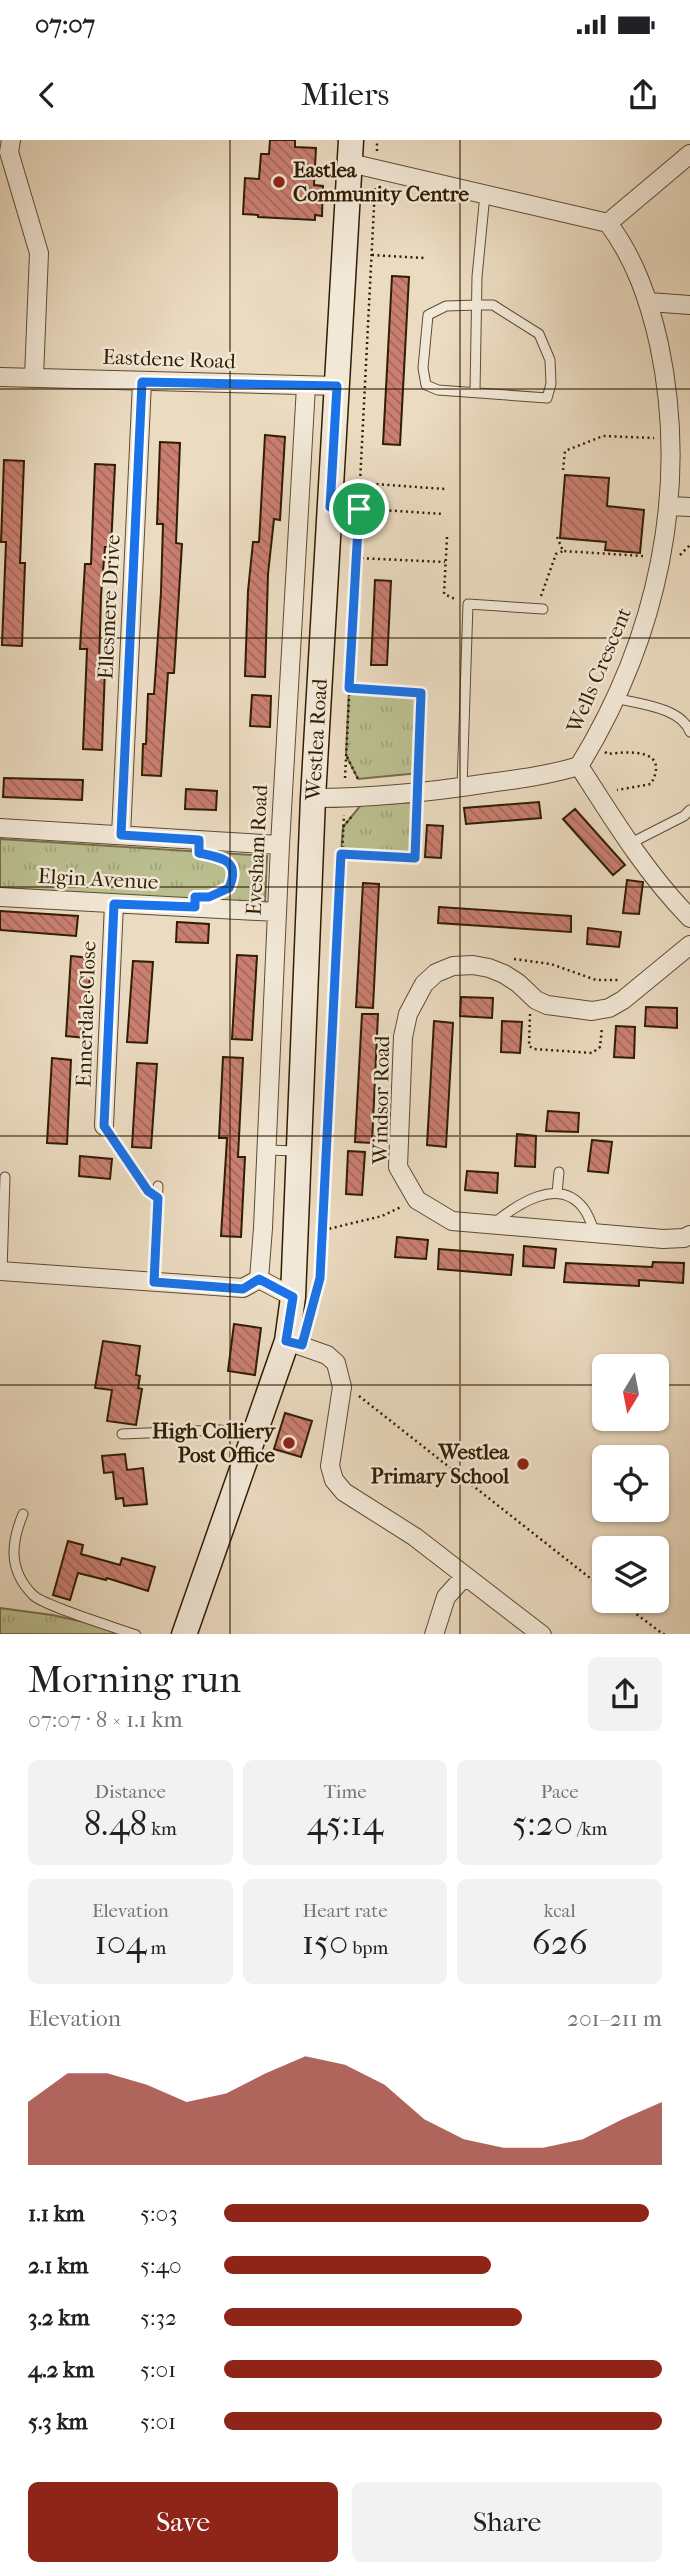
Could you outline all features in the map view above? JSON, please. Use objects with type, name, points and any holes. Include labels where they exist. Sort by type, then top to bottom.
[{"type":"main road","name":"Westlea Road","points":[[184,1634],[286,1341],[304,1299],[298,1152],[313,798],[350,152]]},
{"type":"street","points":[[11,140],[9,152],[39,253],[34,377]]},
{"type":"street","points":[[350,152],[485,194],[608,223],[690,154]]},
{"type":"street","name":"Wells Crescent","points":[[313,798],[368,797],[419,792],[556,773],[579,766],[592,744],[643,635],[664,558],[671,506],[671,439],[663,360],[649,302],[626,247],[608,223]]},
{"type":"street","points":[[649,302],[690,305]]},
{"type":"street","name":"Eastdene Road","points":[[0,377],[337,386]]},
{"type":"street","name":"Ellesmere Drive","points":[[121,835],[142,382]]},
{"type":"street","name":"Evesham Road","points":[[259,1279],[306,386]]},
{"type":"street","points":[[671,506],[690,507]]},
{"type":"street","points":[[579,766],[629,844],[690,918]]},
{"type":"street","points":[[0,828],[280,845]]},
{"type":"street","name":"Elgin Avenue","points":[[0,897],[277,912]]},
{"type":"street","name":"Ennerdale Close","points":[[104,1126],[114,904]]},
{"type":"street","points":[[609,1008],[623,1000],[690,945]]},
{"type":"street","name":"Windsor Road","points":[[609,1008],[592,1011],[547,1004],[537,1000],[504,974],[472,965],[453,966],[436,973],[424,984],[415,999],[408,1014],[403,1037],[398,1167],[417,1200],[452,1221],[663,1239],[690,1235]]},
{"type":"street","points":[[1,1271],[243,1289],[259,1279],[304,1299]]},
{"type":"street","points":[[286,1341],[327,1355],[336,1363],[342,1387],[330,1466],[334,1480],[344,1492],[415,1537],[542,1634]]},
{"type":"street","points":[[434,1634],[446,1597],[466,1576]]},
{"type":"lane","points":[[475,391],[477,277],[485,194]]},
{"type":"lane","points":[[478,305],[494,305],[539,334],[550,360],[551,384],[547,398],[438,390],[426,385],[423,368],[428,315],[446,306],[478,305]]},
{"type":"lane","points":[[462,787],[468,604],[541,609]]},
{"type":"lane","points":[[615,698],[673,714],[687,724],[690,732]]},
{"type":"lane","points":[[629,844],[684,816],[690,810]]},
{"type":"lane","points":[[267,1150],[298,1152]]},
{"type":"lane","points":[[557,1193],[559,1172]]},
{"type":"lane","points":[[1,1271],[5,1177]]},
{"type":"lane","points":[[154,1282],[158,1185]]},
{"type":"lane","points":[[492,1224],[519,1205],[546,1194],[557,1193],[566,1195],[583,1208],[595,1233]]},
{"type":"lane","points":[[122,1434],[220,1430],[252,1436]]},
{"type":"lane","points":[[23,1514],[15,1534],[12,1553],[21,1579],[34,1597],[136,1634]]},
{"type":"path","points":[[376,154],[377,140]]},
{"type":"path","points":[[345,778],[375,177]]},
{"type":"path","points":[[372,255],[424,258]]},
{"type":"path","points":[[563,470],[565,451],[603,436],[671,439]]},
{"type":"path","points":[[360,483],[445,489]]},
{"type":"path","points":[[330,507],[443,514]]},
{"type":"path","points":[[447,537],[444,594],[468,604]]},
{"type":"path","points":[[557,537],[563,551]]},
{"type":"path","points":[[541,609],[556,554],[563,551],[676,559],[690,545]]},
{"type":"path","points":[[356,558],[445,562]]},
{"type":"path","points":[[341,854],[415,858],[419,792],[421,693],[349,688]]},
{"type":"path","points":[[592,744],[608,754],[645,753],[651,757],[656,771],[651,784],[643,788],[596,793]]},
{"type":"path","points":[[304,1299],[320,1278],[324,1230],[344,815]]},
{"type":"path","points":[[199,840],[199,853],[225,859],[231,866],[234,876],[229,888],[219,892]]},
{"type":"path","points":[[509,958],[551,964],[596,980],[623,979]]},
{"type":"path","points":[[537,1000],[530,1017],[529,1046],[538,1050],[597,1051],[600,1047],[603,1021],[609,1008]]},
{"type":"path","points":[[104,1126],[148,1191],[158,1198]]},
{"type":"path","points":[[324,1230],[382,1216],[417,1200]]},
{"type":"path","points":[[342,1387],[357,1394],[592,1579]]},
{"type":"path","points":[[635,1613],[663,1634],[668,1634]]},
{"type":"green space","points":[[349,688],[421,693],[419,773],[358,779],[346,755]]},
{"type":"green space","points":[[418,802],[415,858],[341,854],[343,827],[361,805]]},
{"type":"green space","points":[[0,839],[267,856],[265,904],[0,888]]},
{"type":"green space","points":[[0,1608],[52,1615],[129,1634],[0,1634]]},
{"type":"building","name":"Eastlea Community Centre","points":[[270,140],[295,140],[295,147],[316,148],[314,185],[323,186],[322,216],[315,215],[315,220],[243,214],[245,178],[259,179],[261,154],[269,154]]},
{"type":"building","points":[[392,276],[409,277],[400,445],[383,444]]},
{"type":"building","points":[[265,435],[285,437],[280,520],[274,519],[268,574],[265,677],[245,676],[248,591],[253,542],[259,542]]},
{"type":"building","points":[[160,442],[180,443],[176,543],[182,544],[174,673],[168,673],[161,776],[142,775],[148,694],[154,694],[161,592],[163,524],[157,524]]},
{"type":"building","points":[[4,460],[24,461],[20,563],[25,563],[22,646],[2,645],[6,542],[1,542]]},
{"type":"building","points":[[95,464],[115,465],[111,547],[105,547],[101,596],[99,668],[105,669],[102,750],[83,749],[87,649],[80,649],[85,564],[91,564]]},
{"type":"building","points":[[565,475],[609,478],[607,506],[644,510],[640,553],[605,550],[606,542],[560,538]]},
{"type":"building","points":[[375,580],[391,581],[387,665],[371,665]]},
{"type":"building","points":[[252,695],[271,696],[270,727],[250,726]]},
{"type":"building","points":[[4,778],[83,780],[82,800],[3,797]]},
{"type":"building","points":[[186,789],[217,791],[216,810],[185,809]]},
{"type":"building","points":[[539,802],[541,818],[466,824],[464,808]]},
{"type":"building","points":[[575,809],[625,865],[613,875],[563,819]]},
{"type":"building","points":[[427,825],[443,826],[441,858],[425,857]]},
{"type":"building","points":[[627,880],[643,882],[639,914],[623,913]]},
{"type":"building","points":[[363,883],[379,884],[373,1008],[356,1007]]},
{"type":"building","points":[[439,907],[571,916],[571,932],[438,923]]},
{"type":"building","points":[[0,911],[78,916],[76,936],[0,930]]},
{"type":"building","points":[[177,922],[209,924],[208,943],[176,942]]},
{"type":"building","points":[[588,928],[621,932],[619,947],[587,944]]},
{"type":"building","points":[[237,955],[257,956],[252,1040],[232,1039]]},
{"type":"building","points":[[71,956],[91,958],[86,1038],[66,1036]]},
{"type":"building","points":[[133,961],[153,962],[147,1043],[127,1042]]},
{"type":"building","points":[[461,997],[493,998],[492,1018],[460,1016]]},
{"type":"building","points":[[646,1007],[677,1008],[677,1028],[645,1026]]},
{"type":"building","points":[[362,1014],[378,1014],[372,1143],[355,1142]]},
{"type":"building","points":[[434,1021],[453,1023],[446,1147],[427,1145]]},
{"type":"building","points":[[502,1021],[522,1022],[520,1053],[501,1052]]},
{"type":"building","points":[[616,1026],[635,1027],[634,1058],[614,1057]]},
{"type":"building","points":[[223,1057],[243,1058],[238,1157],[245,1157],[241,1237],[221,1236],[227,1138],[219,1138]]},
{"type":"building","points":[[52,1058],[71,1060],[67,1144],[47,1143]]},
{"type":"building","points":[[137,1063],[157,1064],[151,1148],[132,1147]]},
{"type":"building","points":[[548,1111],[579,1113],[578,1132],[546,1131]]},
{"type":"building","points":[[517,1134],[536,1136],[535,1167],[515,1166]]},
{"type":"building","points":[[592,1140],[612,1142],[608,1173],[588,1171]]},
{"type":"building","points":[[348,1151],[365,1152],[362,1195],[346,1194]]},
{"type":"building","points":[[80,1156],[112,1159],[110,1179],[79,1176]]},
{"type":"building","points":[[467,1171],[498,1173],[497,1193],[465,1190]]},
{"type":"building","points":[[397,1237],[428,1240],[426,1259],[395,1257]]},
{"type":"building","points":[[524,1246],[556,1249],[554,1268],[523,1266]]},
{"type":"building","points":[[439,1249],[513,1255],[511,1275],[438,1269]]},
{"type":"building","points":[[653,1262],[684,1263],[683,1283],[639,1280],[639,1286],[564,1282],[566,1263],[652,1267]]},
{"type":"building","points":[[234,1324],[261,1328],[255,1375],[228,1371]]},
{"type":"building","points":[[103,1341],[140,1346],[136,1375],[140,1376],[138,1388],[142,1389],[136,1425],[107,1421],[112,1390],[95,1388]]},
{"type":"building","points":[[285,1413],[312,1421],[301,1457],[274,1449]]},
{"type":"building","points":[[125,1454],[127,1470],[143,1468],[147,1504],[124,1506],[123,1498],[116,1499],[113,1472],[104,1473],[102,1456]]},
{"type":"building","points":[[68,1541],[83,1545],[81,1554],[120,1565],[122,1558],[155,1567],[148,1591],[107,1578],[106,1580],[78,1573],[70,1600],[53,1595]]},
{"type":"place","name":"Eastlea Community Centre","points":[[279,182]]},
{"type":"place","name":"High Colliery Post Office","points":[[289,1443]]},
{"type":"place","name":"Westlea Primary School","points":[[523,1464]]},
{"type":"route","points":[[142,382],[337,386],[330,507],[359,509],[349,688],[421,693],[415,858],[341,854],[324,1230],[320,1278],[302,1345],[286,1341],[293,1297],[259,1279],[243,1289],[154,1282],[158,1198],[148,1191],[104,1126],[114,904],[195,907],[195,897],[209,897],[229,888],[234,876],[225,859],[199,853],[199,840],[121,835],[142,382]]}]
